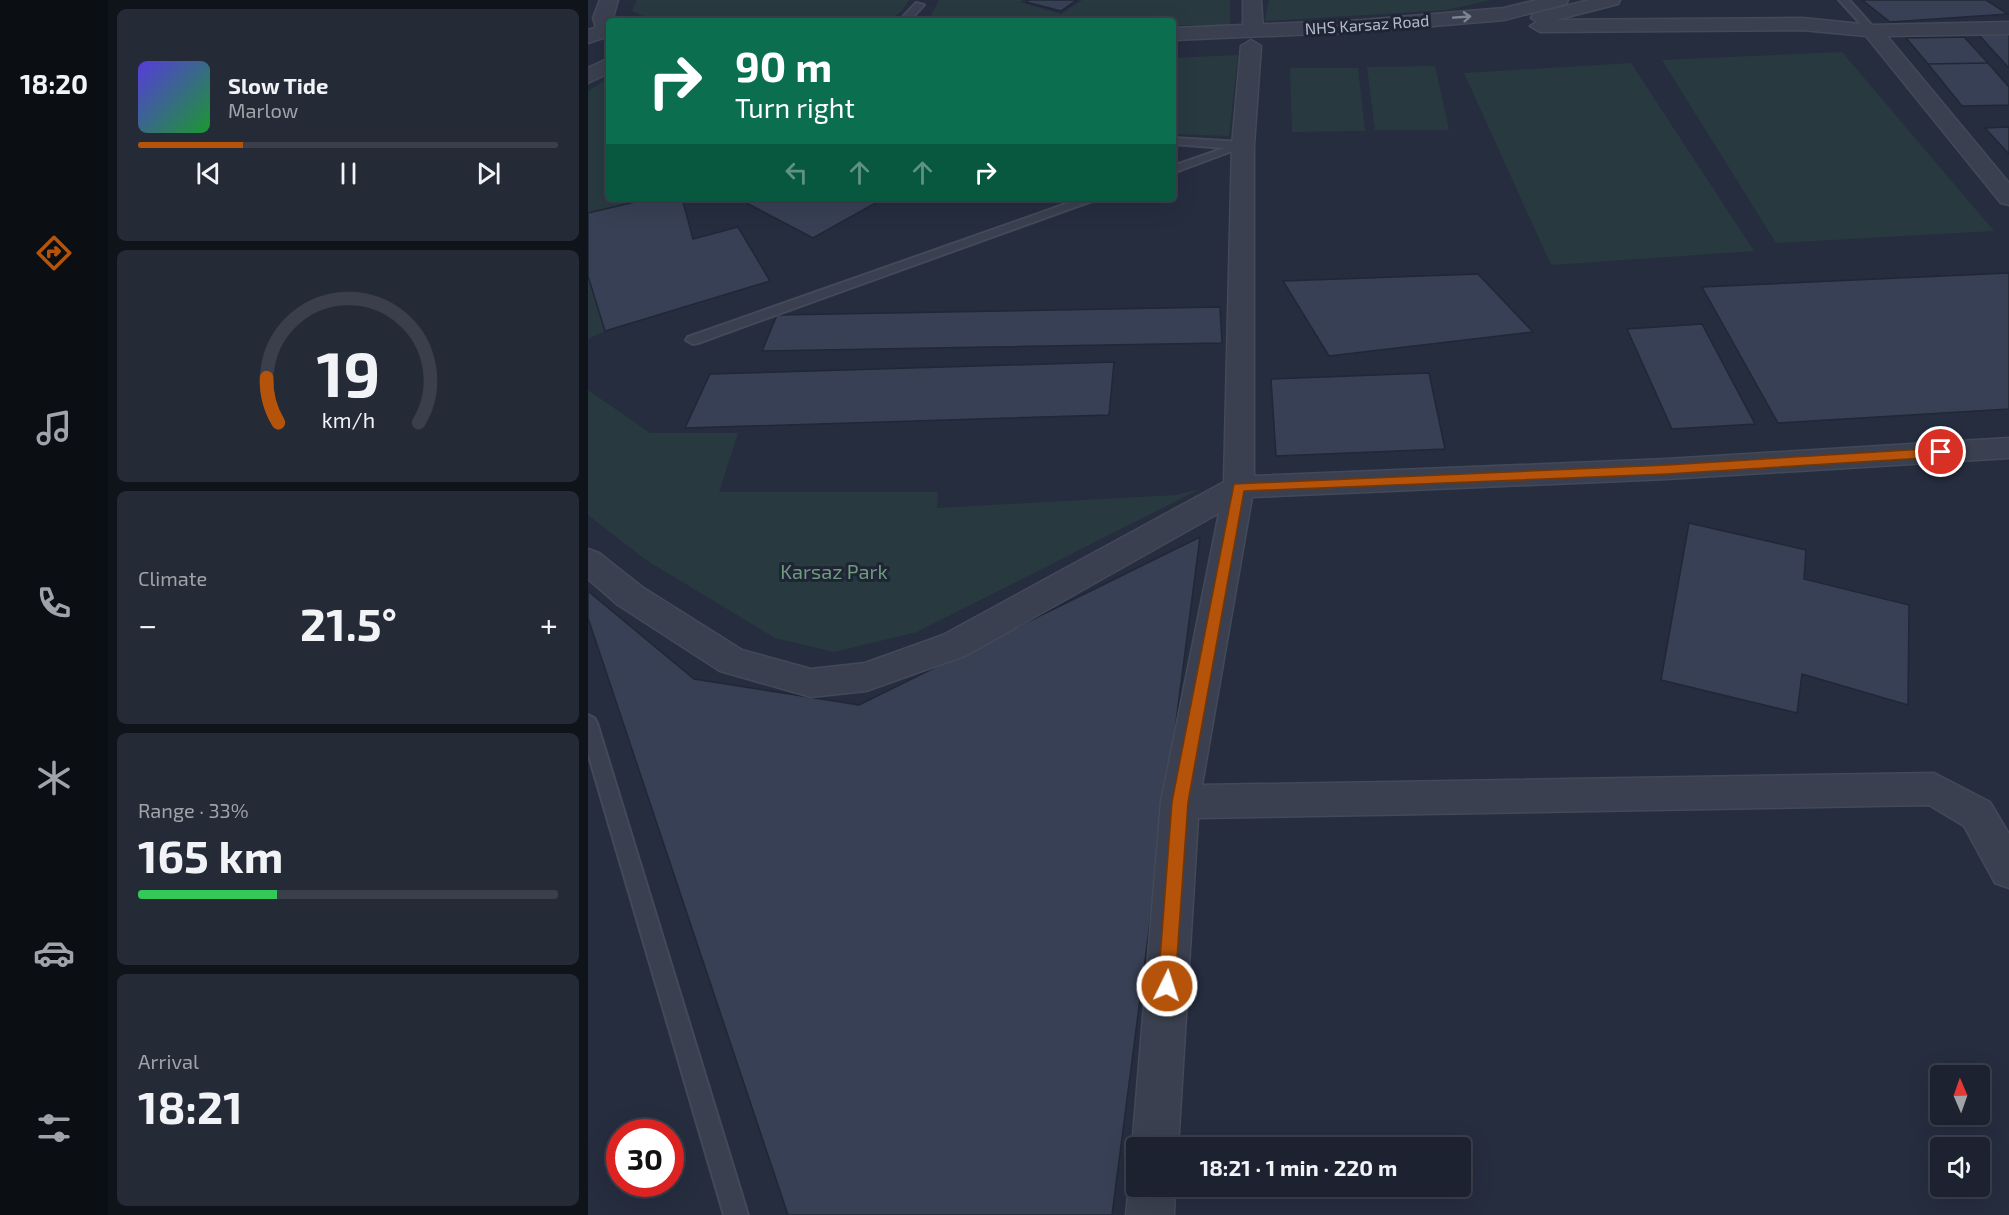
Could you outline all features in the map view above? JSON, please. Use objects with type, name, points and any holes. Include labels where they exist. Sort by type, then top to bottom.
[{"type":"street","points":[[601,32],[602,18],[609,0]]},
{"type":"street","points":[[1156,1137],[1180,802],[1239,487],[1243,146],[1252,39],[1252,0]]},
{"type":"street","points":[[1523,24],[1558,0]]},
{"type":"street","points":[[1176,49],[1252,39],[1501,31],[1611,0]]},
{"type":"street","points":[[1523,24],[1802,24],[1872,31],[2009,28]]},
{"type":"street","points":[[1872,31],[2009,198]]},
{"type":"street","points":[[1176,34],[1252,39]]},
{"type":"street","points":[[588,53],[606,55]]},
{"type":"street","points":[[588,77],[606,66]]},
{"type":"street","points":[[588,561],[630,596],[732,661],[810,683],[866,677],[955,645],[1112,560],[1239,487],[1667,469],[2009,448]]},
{"type":"street","points":[[1180,802],[1934,789],[1977,814],[2009,870]]},
{"type":"street","points":[[1150,1215],[1151,1197]]},
{"type":"lane","points":[[1844,0],[1872,31]]},
{"type":"lane","points":[[907,18],[919,6]]},
{"type":"lane","points":[[1176,141],[1243,146]]},
{"type":"lane","points":[[1176,169],[1243,146]]},
{"type":"lane","points":[[693,339],[1085,201]]},
{"type":"lane","points":[[588,723],[736,1215]]},
{"type":"green space","points":[[637,0],[909,0],[902,11],[892,18],[652,18],[632,11]]},
{"type":"green space","points":[[939,0],[1023,0],[1020,2],[1061,14],[1082,0],[1230,0],[1230,25],[1176,25],[1176,18],[930,18]]},
{"type":"green space","points":[[1269,0],[1490,0],[1447,10],[1265,21]]},
{"type":"green space","points":[[1842,52],[1994,231],[1776,243],[1662,60]]},
{"type":"green space","points":[[1238,55],[1229,136],[1176,134],[1176,58]]},
{"type":"green space","points":[[1631,63],[1754,251],[1551,265],[1464,73]]},
{"type":"green space","points":[[1435,66],[1449,130],[1375,130],[1367,67]]},
{"type":"green space","points":[[1290,68],[1358,68],[1365,131],[1292,132]]},
{"type":"green space","points":[[606,80],[606,201],[639,201],[588,213],[588,91]]},
{"type":"green space","points":[[588,276],[605,331],[588,339]]},
{"type":"green space","name":"Karsaz Park","points":[[588,390],[650,433],[738,433],[719,492],[938,492],[937,508],[1176,495],[1200,489],[917,632],[834,652],[775,638],[646,560],[588,515]]},
{"type":"building","points":[[1029,0],[1077,0],[1061,11],[1026,2]]},
{"type":"building","points":[[1862,0],[1986,0],[2008,14],[1890,22]]},
{"type":"building","points":[[1978,34],[2007,34],[2009,36],[2009,68]]},
{"type":"building","points":[[1964,37],[1988,63],[1928,64],[1906,38]]},
{"type":"building","points":[[1988,63],[2009,87],[2009,105],[1962,106],[1928,64]]},
{"type":"building","points":[[2009,127],[2009,154],[1985,128]]},
{"type":"building","points":[[639,201],[683,201],[693,239],[738,227],[770,281],[605,331],[588,276],[588,213]]},
{"type":"building","points":[[743,201],[879,201],[813,238]]},
{"type":"building","points":[[2009,273],[2009,409],[1778,423],[1702,287]]},
{"type":"building","points":[[1478,274],[1533,332],[1329,356],[1283,281]]},
{"type":"building","points":[[1220,307],[1222,343],[762,351],[777,315]]},
{"type":"building","points":[[1702,324],[1755,424],[1672,429],[1627,329]]},
{"type":"building","points":[[1114,362],[1109,415],[685,428],[710,374]]},
{"type":"building","points":[[1429,373],[1445,449],[1276,456],[1271,379]]},
{"type":"building","points":[[1689,523],[1806,550],[1804,579],[1909,605],[1908,705],[1802,674],[1797,713],[1661,680]]},
{"type":"building","points":[[1200,537],[1112,1215],[788,1215],[588,618],[588,591],[694,679],[859,705]]},
{"type":"route","points":[[1167,986],[1180,802],[1239,487],[1667,469],[1941,452]]}]
